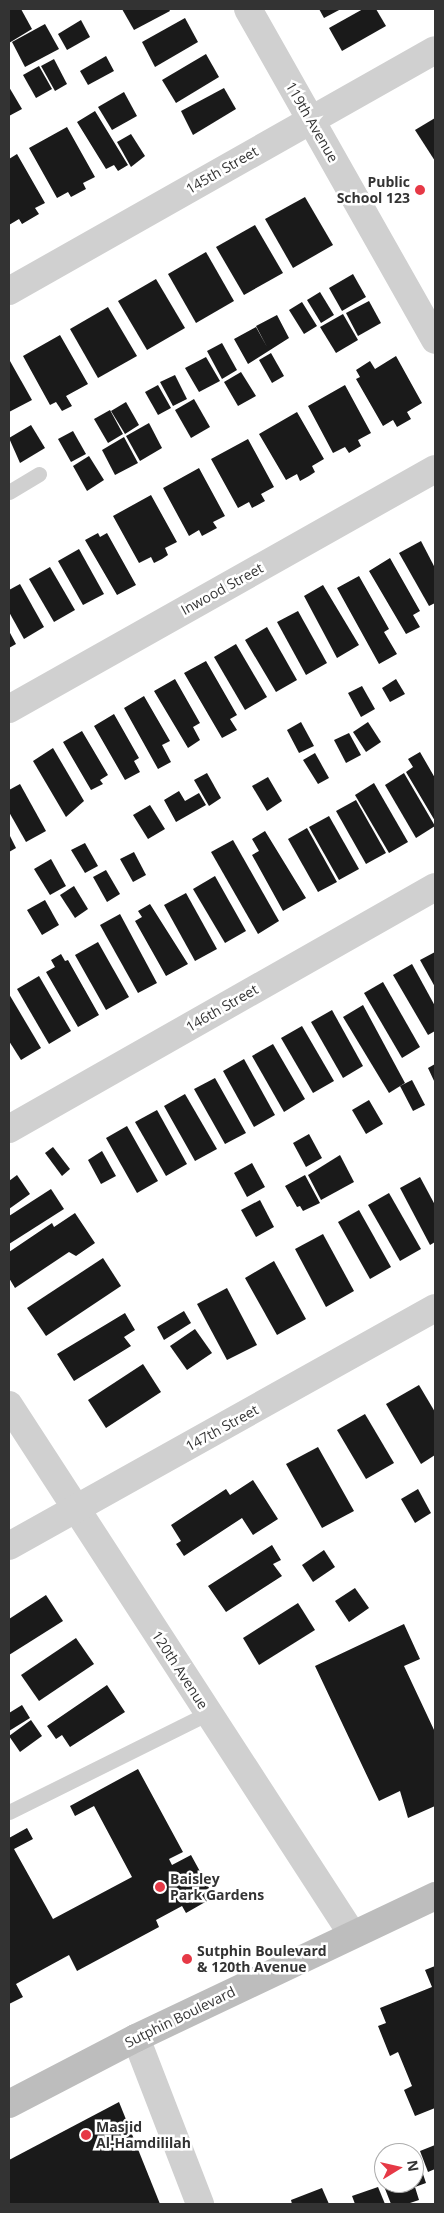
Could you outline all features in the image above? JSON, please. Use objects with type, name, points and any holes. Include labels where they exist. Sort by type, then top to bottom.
[{"type":"main road","name":"Sutphin Boulevard","points":[[9,2104],[136,2038],[435,1896]]},
{"type":"street","name":"119th Avenue","points":[[248,9],[435,340]]},
{"type":"street","name":"145th Street","points":[[9,291],[435,50]]},
{"type":"street","name":"Inwood Street","points":[[9,710],[435,469]]},
{"type":"street","name":"146th Street","points":[[9,1129],[435,887]]},
{"type":"street","name":"147th Street","points":[[9,1546],[77,1510],[435,1308]]},
{"type":"street","name":"120th Avenue","points":[[9,1405],[352,1934]]},
{"type":"street","points":[[136,2038],[200,2204]]},
{"type":"lane","points":[[9,492],[39,474]]},
{"type":"lane","points":[[9,1812],[208,1713]]},
{"type":"building","points":[[9,9],[21,9],[32,29],[9,43]]},
{"type":"building","points":[[122,9],[169,9],[170,11],[134,30]]},
{"type":"building","points":[[319,9],[341,9],[324,18]]},
{"type":"building","points":[[363,9],[376,9],[386,26],[342,51],[329,28]]},
{"type":"building","points":[[185,18],[198,42],[155,67],[142,42]]},
{"type":"building","points":[[81,20],[90,37],[67,50],[58,34]]},
{"type":"building","points":[[45,24],[59,49],[25,67],[12,42]]},
{"type":"building","points":[[206,54],[219,77],[176,103],[162,80]]},
{"type":"building","points":[[106,56],[114,71],[88,85],[80,71]]},
{"type":"building","points":[[54,59],[67,84],[55,91],[41,66]]},
{"type":"building","points":[[39,66],[52,89],[36,98],[23,75]]},
{"type":"building","points":[[9,87],[22,109],[9,116]]},
{"type":"building","points":[[224,88],[236,109],[193,135],[181,111]]},
{"type":"building","points":[[124,92],[137,116],[112,130],[98,107]]},
{"type":"building","points":[[95,111],[128,165],[118,171],[114,165],[106,169],[77,122]]},
{"type":"building","points":[[435,118],[435,161],[415,130]]},
{"type":"building","points":[[67,127],[95,177],[83,183],[86,189],[71,197],[68,192],[57,198],[29,148]]},
{"type":"building","points":[[131,134],[145,156],[131,167],[117,142]]},
{"type":"building","points":[[17,154],[45,203],[35,208],[39,214],[22,224],[19,219],[9,225],[9,159]]},
{"type":"building","points":[[305,197],[333,245],[293,268],[265,219]]},
{"type":"building","points":[[255,225],[283,273],[244,295],[216,247]]},
{"type":"building","points":[[206,252],[234,301],[196,323],[168,274]]},
{"type":"building","points":[[353,274],[366,297],[342,311],[329,288]]},
{"type":"building","points":[[156,279],[185,328],[147,350],[118,301]]},
{"type":"building","points":[[320,292],[334,315],[321,323],[307,300]]},
{"type":"building","points":[[369,301],[381,323],[358,336],[346,313]]},
{"type":"building","points":[[302,302],[317,326],[304,334],[289,310]]},
{"type":"building","points":[[108,307],[137,356],[98,378],[70,329]]},
{"type":"building","points":[[343,314],[358,340],[336,353],[320,327]]},
{"type":"building","points":[[277,315],[289,338],[248,364],[234,339],[256,327],[267,347],[256,326]]},
{"type":"building","points":[[60,335],[88,384],[66,396],[72,406],[62,411],[56,402],[50,405],[23,356]]},
{"type":"building","points":[[222,343],[237,370],[222,379],[207,351]]},
{"type":"building","points":[[271,353],[284,376],[272,383],[259,360]]},
{"type":"building","points":[[396,356],[422,403],[407,412],[411,419],[397,427],[393,420],[383,426],[356,379],[360,377],[356,370],[370,361],[375,369]]},
{"type":"building","points":[[206,357],[220,381],[199,392],[185,368]]},
{"type":"building","points":[[9,362],[32,400],[9,412]]},
{"type":"building","points":[[241,372],[256,396],[238,406],[224,382]]},
{"type":"building","points":[[175,375],[187,399],[173,406],[160,382]]},
{"type":"building","points":[[158,385],[171,408],[158,415],[145,392]]},
{"type":"building","points":[[345,385],[371,433],[358,440],[361,446],[349,453],[345,447],[333,453],[308,406]]},
{"type":"building","points":[[194,399],[210,427],[191,438],[175,410]]},
{"type":"building","points":[[126,402],[139,425],[125,434],[111,411]]},
{"type":"building","points":[[110,410],[123,434],[108,443],[94,419]]},
{"type":"building","points":[[297,412],[324,459],[312,466],[315,472],[300,481],[297,474],[286,480],[259,434]]},
{"type":"building","points":[[149,423],[162,448],[140,461],[126,436]]},
{"type":"building","points":[[31,425],[45,448],[20,463],[9,438]]},
{"type":"building","points":[[73,431],[86,454],[71,462],[58,439]]},
{"type":"building","points":[[124,437],[138,463],[115,475],[102,450]]},
{"type":"building","points":[[248,439],[274,487],[261,494],[265,501],[252,508],[249,502],[238,508],[211,459]]},
{"type":"building","points":[[89,456],[104,480],[87,491],[73,466]]},
{"type":"building","points":[[199,468],[225,516],[213,522],[217,528],[202,536],[199,530],[189,536],[163,488]]},
{"type":"building","points":[[151,495],[177,542],[165,548],[168,555],[162,559],[154,563],[151,557],[139,563],[113,516]]},
{"type":"building","points":[[98,533],[100,537],[107,533],[136,585],[117,595],[85,540]]},
{"type":"building","points":[[421,541],[435,568],[435,603],[429,606],[399,553]]},
{"type":"building","points":[[79,549],[104,594],[83,605],[58,561]]},
{"type":"building","points":[[390,558],[420,611],[413,615],[420,627],[406,634],[369,571]]},
{"type":"building","points":[[50,567],[75,610],[54,622],[29,579]]},
{"type":"building","points":[[359,576],[389,629],[384,632],[397,654],[379,664],[337,588]]},
{"type":"building","points":[[20,584],[44,627],[24,639],[9,612],[9,590]]},
{"type":"building","points":[[323,585],[359,645],[337,658],[304,596]]},
{"type":"building","points":[[298,611],[327,663],[306,675],[277,622]]},
{"type":"building","points":[[267,627],[297,680],[276,692],[245,640]]},
{"type":"building","points":[[9,631],[16,644],[9,648]]},
{"type":"building","points":[[236,644],[267,697],[245,710],[214,657]]},
{"type":"building","points":[[206,661],[237,715],[230,719],[237,730],[222,738],[184,673]]},
{"type":"building","points":[[175,679],[200,723],[193,727],[200,740],[188,748],[154,691]]},
{"type":"building","points":[[396,679],[405,694],[390,702],[382,688]]},
{"type":"building","points":[[362,686],[375,709],[361,717],[348,693]]},
{"type":"building","points":[[144,696],[170,741],[162,745],[171,762],[158,769],[124,708]]},
{"type":"building","points":[[114,714],[139,758],[134,761],[140,772],[125,780],[94,726]]},
{"type":"building","points":[[301,722],[314,746],[299,753],[287,730]]},
{"type":"building","points":[[368,722],[381,742],[366,752],[353,732]]},
{"type":"building","points":[[82,731],[108,775],[100,780],[103,784],[91,790],[63,742]]},
{"type":"building","points":[[349,733],[361,755],[346,763],[334,740]]},
{"type":"building","points":[[53,748],[84,801],[66,817],[33,761]]},
{"type":"building","points":[[420,752],[435,778],[435,821],[406,772],[413,767],[408,759]]},
{"type":"building","points":[[315,753],[329,778],[318,784],[303,760]]},
{"type":"building","points":[[207,773],[221,798],[209,806],[194,780]]},
{"type":"building","points":[[404,773],[435,826],[416,838],[385,785]]},
{"type":"building","points":[[268,777],[282,801],[267,811],[252,786]]},
{"type":"building","points":[[374,783],[408,842],[389,853],[355,795]]},
{"type":"building","points":[[20,784],[46,831],[26,842],[9,812],[9,790]]},
{"type":"building","points":[[179,791],[185,801],[199,793],[206,805],[176,822],[164,800]]},
{"type":"building","points":[[356,800],[386,853],[366,864],[336,811]]},
{"type":"building","points":[[150,805],[165,829],[148,839],[133,815]]},
{"type":"building","points":[[329,816],[359,869],[339,880],[309,827]]},
{"type":"building","points":[[307,828],[337,882],[318,892],[288,839]]},
{"type":"building","points":[[265,831],[306,898],[283,911],[252,855],[259,851],[252,839]]},
{"type":"building","points":[[9,834],[16,848],[9,852]]},
{"type":"building","points":[[233,840],[279,921],[258,934],[211,852]]},
{"type":"building","points":[[85,843],[98,866],[85,873],[71,850]]},
{"type":"building","points":[[134,852],[146,875],[133,882],[120,859]]},
{"type":"building","points":[[51,859],[66,886],[50,895],[34,869]]},
{"type":"building","points":[[106,870],[120,894],[107,902],[93,877]]},
{"type":"building","points":[[215,876],[246,931],[225,943],[193,889]]},
{"type":"building","points":[[74,886],[88,909],[75,918],[60,895]]},
{"type":"building","points":[[186,893],[217,949],[195,961],[164,905]]},
{"type":"building","points":[[45,900],[59,925],[42,935],[27,910]]},
{"type":"building","points":[[150,904],[188,964],[166,976],[135,921],[142,917],[138,911]]},
{"type":"building","points":[[120,914],[157,983],[138,993],[100,925]]},
{"type":"building","points":[[98,942],[129,997],[106,1010],[75,955]]},
{"type":"building","points":[[435,952],[435,987],[420,960]]},
{"type":"building","points":[[61,954],[65,961],[68,960],[99,1015],[78,1027],[46,972],[55,967],[51,960]]},
{"type":"building","points":[[412,964],[435,1006],[435,1031],[428,1035],[393,975]]},
{"type":"building","points":[[39,976],[71,1031],[49,1044],[17,989]]},
{"type":"building","points":[[383,982],[420,1047],[402,1058],[364,993]]},
{"type":"building","points":[[9,994],[41,1048],[21,1060],[9,1041]]},
{"type":"building","points":[[363,1005],[405,1083],[389,1093],[343,1017]]},
{"type":"building","points":[[332,1010],[363,1066],[343,1078],[311,1022]]},
{"type":"building","points":[[302,1026],[334,1081],[313,1093],[281,1038]]},
{"type":"building","points":[[273,1044],[305,1099],[284,1112],[252,1056]]},
{"type":"building","points":[[244,1059],[275,1115],[254,1127],[223,1071]]},
{"type":"building","points":[[435,1064],[435,1083],[428,1068]]},
{"type":"building","points":[[215,1078],[246,1133],[225,1144],[194,1089]]},
{"type":"building","points":[[412,1080],[425,1105],[413,1111],[400,1086]]},
{"type":"building","points":[[185,1094],[217,1149],[195,1161],[164,1106]]},
{"type":"building","points":[[369,1100],[383,1124],[366,1134],[352,1110]]},
{"type":"building","points":[[157,1110],[187,1164],[166,1176],[135,1122]]},
{"type":"building","points":[[127,1126],[158,1181],[137,1193],[106,1138]]},
{"type":"building","points":[[309,1134],[322,1158],[306,1167],[293,1143]]},
{"type":"building","points":[[53,1147],[70,1169],[62,1176],[45,1153]]},
{"type":"building","points":[[102,1151],[116,1176],[101,1184],[88,1160]]},
{"type":"building","points":[[340,1155],[354,1182],[321,1200],[308,1175]]},
{"type":"building","points":[[252,1163],[265,1187],[247,1197],[234,1173]]},
{"type":"building","points":[[17,1175],[30,1194],[9,1209],[9,1181]]},
{"type":"building","points":[[305,1175],[320,1203],[303,1211],[300,1206],[297,1207],[285,1186]]},
{"type":"building","points":[[420,1177],[435,1205],[435,1242],[430,1245],[400,1188]]},
{"type":"building","points":[[51,1189],[64,1209],[9,1244],[9,1216]]},
{"type":"building","points":[[389,1193],[421,1249],[400,1261],[368,1205]]},
{"type":"building","points":[[260,1200],[274,1227],[256,1237],[241,1210]]},
{"type":"building","points":[[359,1210],[391,1267],[370,1279],[338,1222]]},
{"type":"building","points":[[75,1213],[95,1243],[76,1256],[69,1252],[15,1288],[9,1278],[9,1252],[52,1223],[54,1227]]},
{"type":"building","points":[[323,1234],[354,1291],[326,1307],[295,1249]]},
{"type":"building","points":[[103,1258],[121,1286],[46,1336],[27,1308]]},
{"type":"building","points":[[274,1261],[306,1319],[277,1335],[245,1278]]},
{"type":"building","points":[[227,1288],[257,1345],[227,1360],[197,1304]]},
{"type":"building","points":[[184,1311],[191,1323],[164,1340],[157,1327]]},
{"type":"building","points":[[125,1313],[135,1330],[124,1337],[131,1346],[74,1381],[57,1354]]},
{"type":"building","points":[[195,1329],[212,1353],[187,1370],[170,1346]]},
{"type":"building","points":[[143,1364],[161,1392],[106,1428],[88,1400]]},
{"type":"building","points":[[419,1385],[435,1412],[435,1455],[421,1464],[386,1404]]},
{"type":"building","points":[[365,1414],[394,1463],[366,1479],[337,1430]]},
{"type":"building","points":[[318,1447],[354,1511],[322,1528],[286,1464]]},
{"type":"building","points":[[253,1480],[278,1519],[253,1535],[242,1518],[184,1556],[176,1544],[181,1541],[171,1525],[226,1489],[230,1495]]},
{"type":"building","points":[[418,1489],[431,1513],[415,1523],[401,1499]]},
{"type":"building","points":[[272,1545],[281,1560],[273,1564],[282,1576],[226,1612],[208,1586]]},
{"type":"building","points":[[324,1550],[335,1567],[313,1582],[302,1565]]},
{"type":"building","points":[[355,1588],[369,1608],[349,1622],[335,1601]]},
{"type":"building","points":[[46,1595],[63,1621],[9,1655],[9,1619]]},
{"type":"building","points":[[298,1603],[315,1630],[259,1665],[243,1638]]},
{"type":"building","points":[[404,1624],[420,1659],[404,1666],[435,1732],[435,1806],[408,1818],[400,1791],[379,1801],[315,1666]]},
{"type":"building","points":[[76,1638],[94,1664],[39,1701],[21,1675]]},
{"type":"building","points":[[107,1685],[125,1712],[70,1747],[62,1735],[56,1739],[47,1726]]},
{"type":"building","points":[[22,1705],[30,1718],[9,1731],[9,1713]]},
{"type":"building","points":[[31,1720],[42,1736],[20,1752],[9,1736]]},
{"type":"building","name":"Baisley Park Gardens","points":[[138,1769],[183,1852],[169,1859],[172,1865],[191,1855],[214,1897],[186,1913],[182,1906],[156,1920],[159,1927],[77,1971],[69,1955],[16,1984],[23,1997],[9,2004],[9,1838],[27,1828],[33,1839],[14,1849],[53,1919],[132,1877],[94,1806],[75,1816],[70,1806]]},
{"type":"building","points":[[435,1966],[435,2108],[415,2116],[404,2090],[412,2086],[398,2052],[390,2056],[378,2026],[386,2023],[380,2008],[432,1987],[425,1970]]},
{"type":"building","points":[[119,2102],[160,2204],[9,2204],[9,2160]]},
{"type":"building","points":[[435,2145],[435,2169],[428,2172],[424,2162],[424,2149]]},
{"type":"building","points":[[322,2188],[329,2204],[292,2204],[291,2200]]},
{"type":"building","points":[[374,2188],[374,2193],[380,2193],[385,2204],[355,2204],[352,2196]]},
{"type":"building","points":[[387,2193],[417,2193],[419,2200],[407,2204],[391,2204]]},
{"type":"place","name":"Public School 123","points":[[420,190]]},
{"type":"place","name":"Baisley Park Gardens","points":[[160,1887]]},
{"type":"place","name":"Sutphin Boulevard & 120th Avenue","points":[[187,1959]]},
{"type":"place","name":"Masjid Al-Hamdililah","points":[[86,2135]]}]
